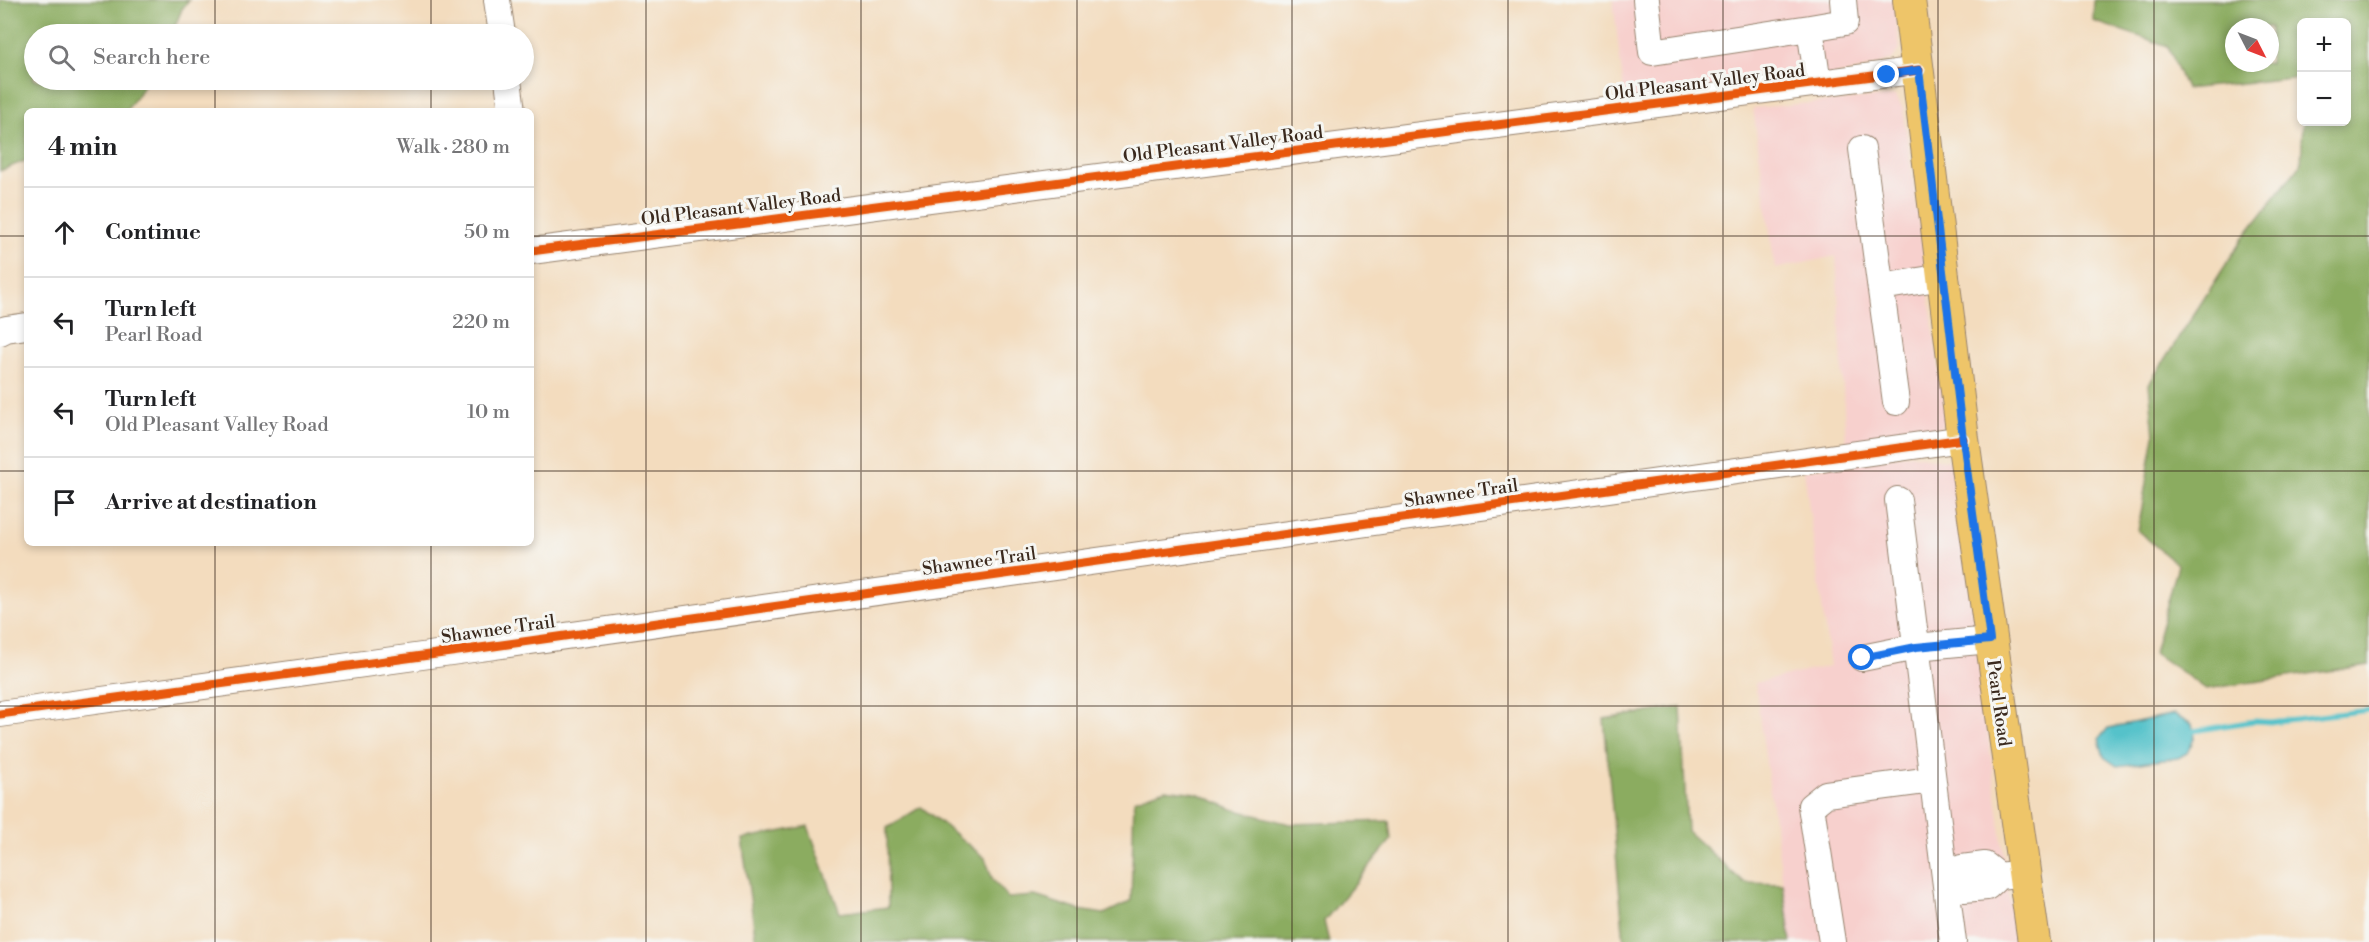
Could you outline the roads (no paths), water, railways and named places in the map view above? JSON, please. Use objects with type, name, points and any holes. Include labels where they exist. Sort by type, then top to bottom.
[{"type":"main road","name":"Pearl Road","points":[[1909,0],[1990,640],[2012,875],[2034,942]]},
{"type":"street","points":[[497,0],[501,24]]},
{"type":"street","points":[[1646,0],[1652,52],[1845,22],[1843,0]]},
{"type":"street","points":[[1810,28],[1818,84]]},
{"type":"street","name":"Old Pleasant Valley Road","points":[[534,251],[1919,70]]},
{"type":"street","points":[[509,90],[512,108]]},
{"type":"street","points":[[1862,149],[1896,402]]},
{"type":"street","points":[[1881,287],[1943,277]]},
{"type":"street","points":[[0,332],[24,326]]},
{"type":"street","name":"Shawnee Trail","points":[[0,714],[1963,439]]},
{"type":"street","points":[[1898,500],[1932,780],[1949,880],[1953,942]]},
{"type":"street","points":[[1862,658],[1916,647],[1990,640]]},
{"type":"street","points":[[1832,942],[1811,806],[1826,794],[1932,780]]},
{"type":"street","points":[[1949,880],[1964,889],[1987,887],[2012,875]]},
{"type":"water","points":[[2174,714],[2192,724],[2195,737],[2187,753],[2178,758],[2117,766],[2104,757],[2099,739],[2108,728]]},
{"type":"waterway","points":[[2193,731],[2254,721],[2270,722],[2369,710]]}]
